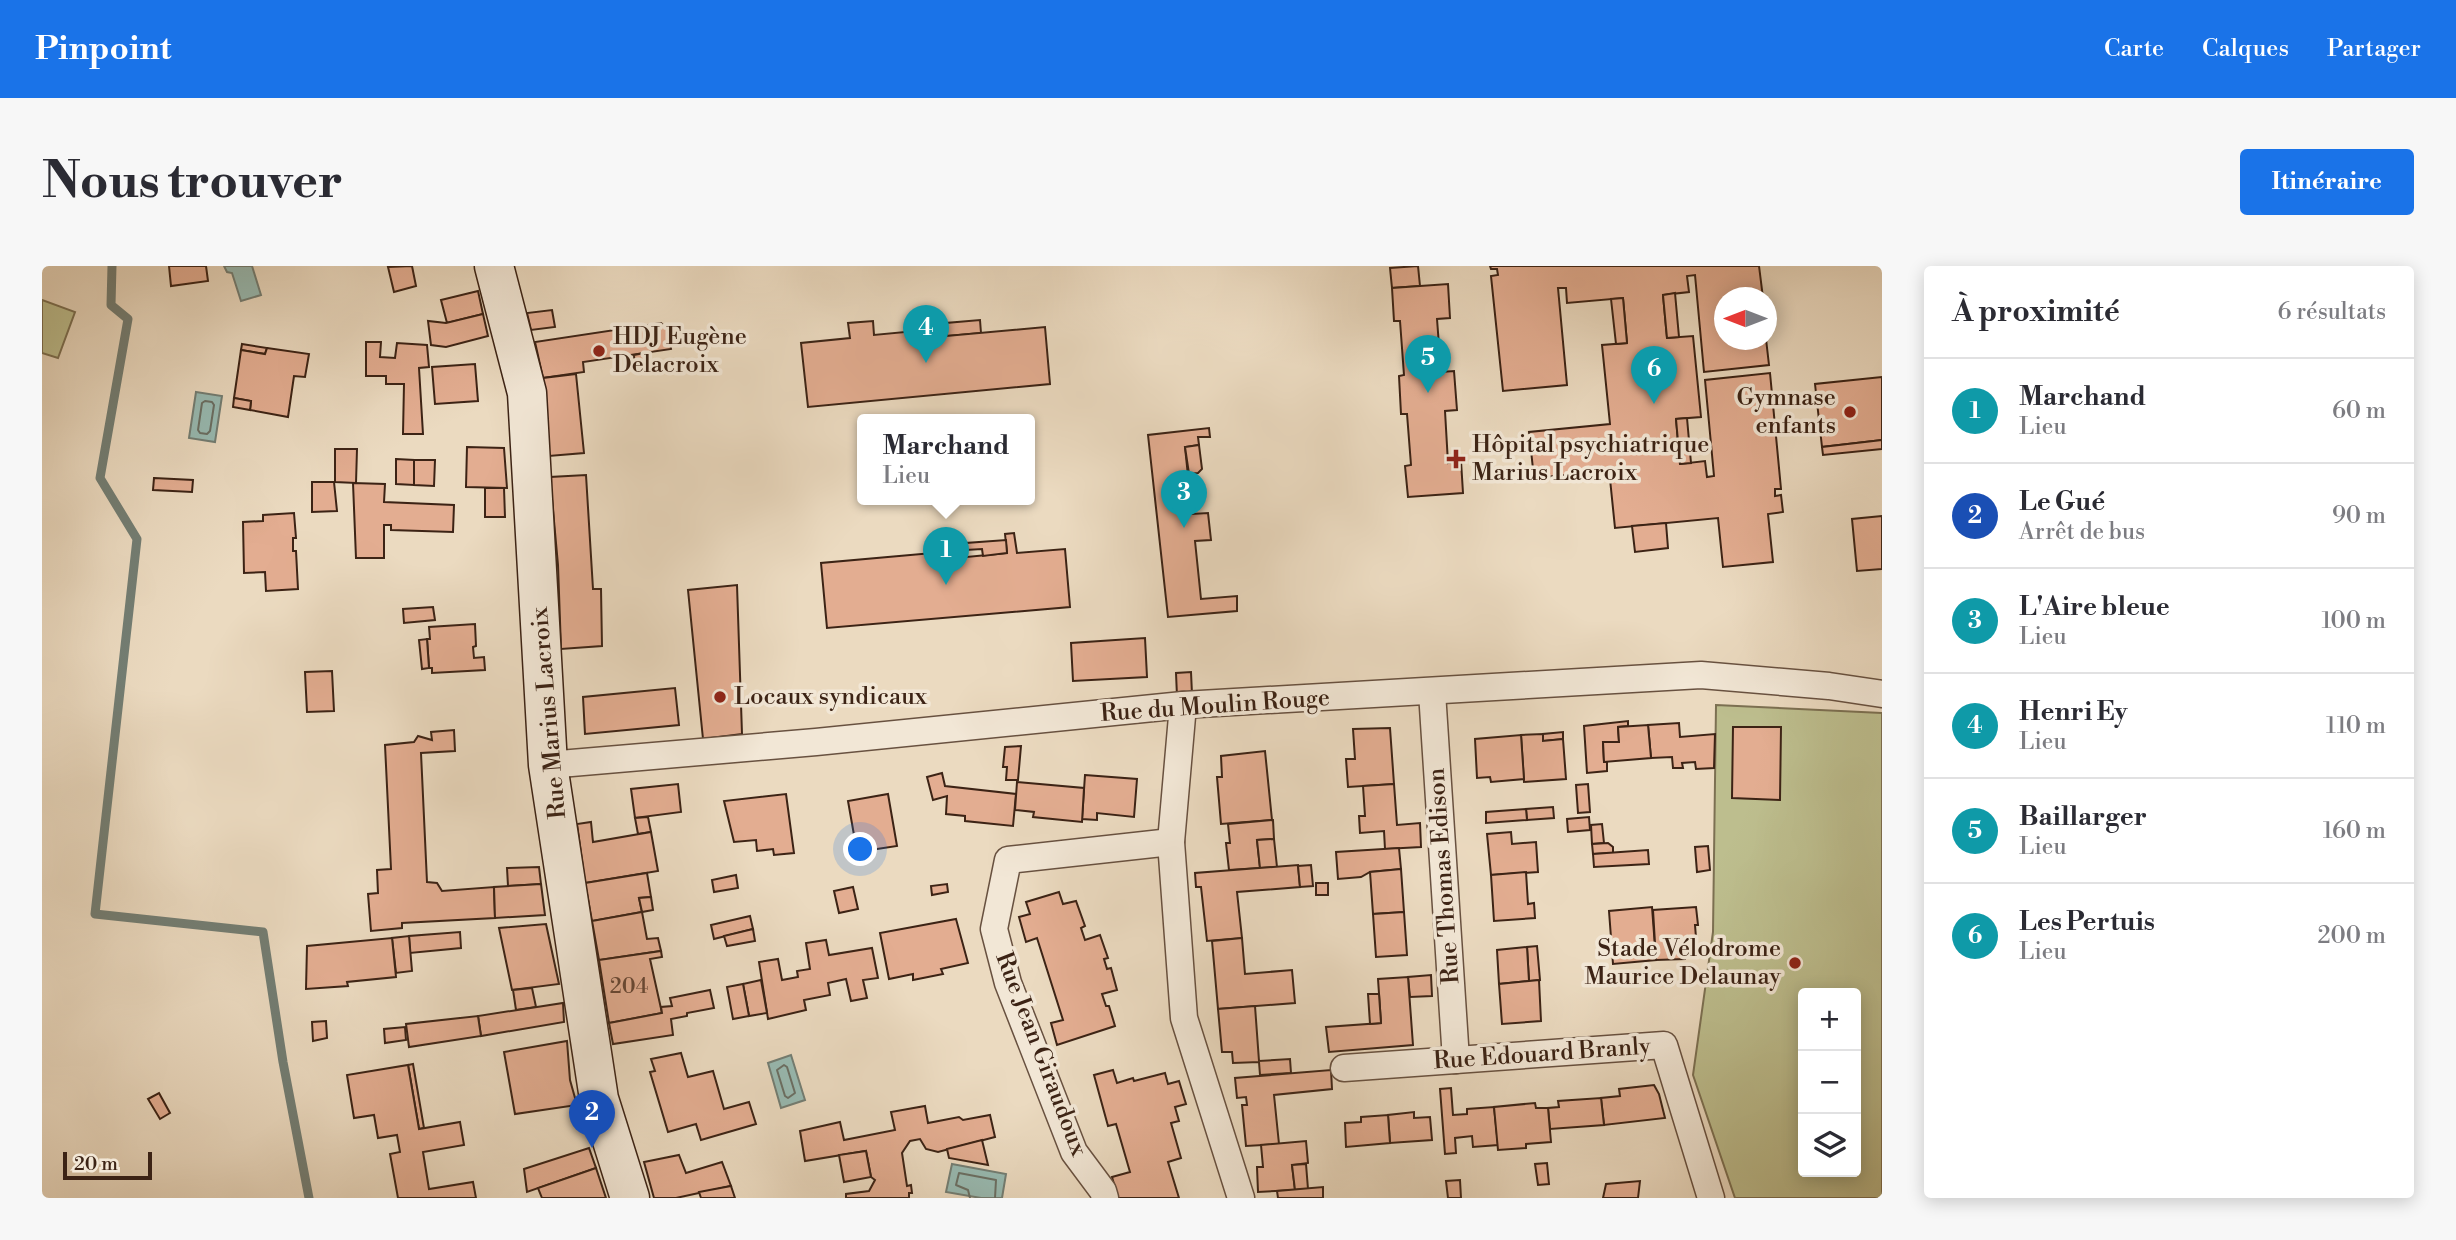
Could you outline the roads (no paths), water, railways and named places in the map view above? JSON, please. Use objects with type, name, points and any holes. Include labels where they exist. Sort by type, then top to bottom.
[{"type":"main road","name":"Rue Marius Lacroix","points":[[494,266],[527,393],[548,765],[599,1099],[630,1198]]},
{"type":"street","name":"Rue du Moulin Rouge","points":[[548,765],[816,742],[1183,705],[1701,675],[1829,686],[1882,694]]},
{"type":"street","name":"Rue Thomas Edison","points":[[1432,692],[1457,1060]]},
{"type":"street","points":[[1183,705],[1171,842],[1184,1018],[1241,1198]]},
{"type":"street","name":"Rue Jean Giraudoux","points":[[1105,1198],[1103,1191],[1074,1152],[1008,983],[994,929],[1008,860],[1171,842]]},
{"type":"street","name":"Rue Edouard Branly","points":[[1344,1068],[1664,1045],[1711,1198]]},
{"type":"water","points":[[224,266],[252,266],[261,295],[241,301],[232,273],[227,272]]},
{"type":"water","points":[[196,392],[222,396],[215,442],[189,438]]},
{"type":"water","points":[[791,1055],[805,1100],[781,1108],[768,1063]]},
{"type":"water","points":[[952,1164],[1006,1174],[1002,1198],[981,1198],[946,1192]]},
{"type":"waterway","points":[[112,266],[111,305],[128,319],[100,478],[137,539],[95,914],[263,932],[283,1062],[309,1198]]},
{"type":"place","name":"HDJ Eugène Delacroix","points":[[599,351]]},
{"type":"place","name":"Henri Ey","points":[[926,363]]},
{"type":"place","name":"Baillarger","points":[[1428,393]]},
{"type":"place","name":"Les Pertuis","points":[[1654,404]]},
{"type":"place","name":"Gymnase enfants","points":[[1850,412]]},
{"type":"place","name":"Hôpital psychiatrique Marius Lacroix","points":[[1456,459]]},
{"type":"place","name":"L'Aire bleue","points":[[1184,528]]},
{"type":"place","name":"Marchand","points":[[946,585]]},
{"type":"place","name":"Locaux syndicaux","points":[[720,697]]},
{"type":"place","name":"Stade Vélodrome Maurice Delaunay","points":[[1795,963]]},
{"type":"place","name":"Le Gué","points":[[592,1148]]}]
